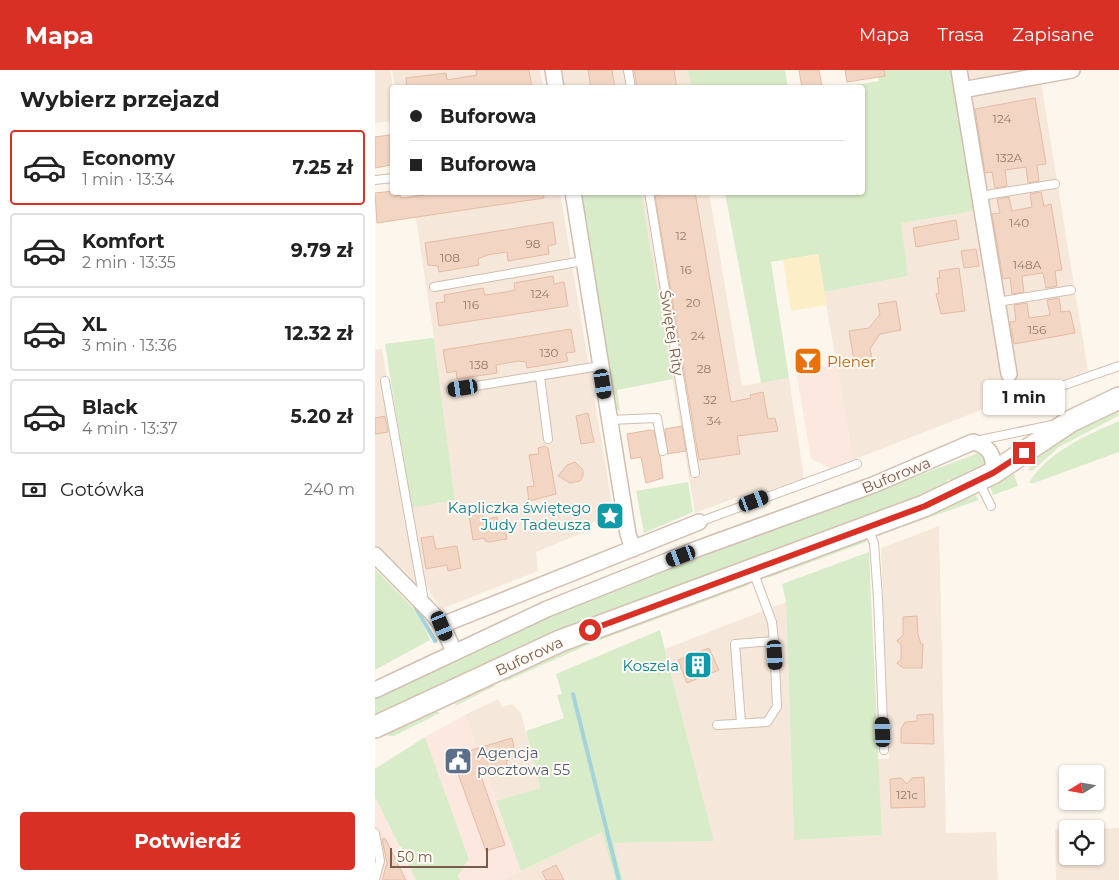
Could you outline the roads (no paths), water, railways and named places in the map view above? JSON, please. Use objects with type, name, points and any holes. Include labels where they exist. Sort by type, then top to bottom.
[{"type":"main road","name":"Buforowa","points":[[375,727],[560,641],[925,506],[985,476],[1071,422],[1119,398]]},
{"type":"street","points":[[553,70],[556,85]]},
{"type":"street","points":[[959,70],[1009,374]]},
{"type":"street","points":[[962,90],[1072,70]]},
{"type":"street","points":[[573,195],[628,534],[633,549]]},
{"type":"street","points":[[973,442],[988,448],[993,455],[985,476]]},
{"type":"street","name":"Buforowa","points":[[375,690],[454,651],[547,609],[634,574],[873,485],[973,442]]},
{"type":"street","points":[[442,626],[699,522]]},
{"type":"street","points":[[375,555],[421,600],[442,626],[454,651]]},
{"type":"lane","points":[[628,70],[630,85]]},
{"type":"lane","points":[[375,180],[390,178]]},
{"type":"lane","points":[[980,196],[1055,184]]},
{"type":"lane","name":"Świętej Rity","points":[[649,195],[695,473]]},
{"type":"lane","points":[[433,287],[583,261]]},
{"type":"lane","points":[[997,302],[1071,290]]},
{"type":"lane","points":[[451,390],[600,366]]},
{"type":"lane","points":[[1013,403],[1119,366]]},
{"type":"lane","points":[[540,376],[548,439]]},
{"type":"lane","points":[[385,381],[423,595],[421,600]]},
{"type":"lane","points":[[609,420],[657,418],[663,451]]},
{"type":"lane","name":"Buforowa","points":[[973,442],[1071,422]]},
{"type":"lane","points":[[699,522],[857,464]]},
{"type":"lane","points":[[985,476],[991,506]]},
{"type":"lane","points":[[868,527],[873,543],[878,598],[884,750]]},
{"type":"lane","points":[[717,725],[767,722],[777,707],[772,620],[753,569]]},
{"type":"lane","points":[[741,723],[735,644],[774,641]]},
{"type":"lane","points":[[375,833],[380,860],[375,878]]},
{"type":"waterway","points":[[415,606],[435,641]]},
{"type":"waterway","points":[[573,694],[619,880]]},
{"type":"place","name":"Plener","points":[[808,361]]},
{"type":"place","name":"Kapliczka świętego Judy Tadeusza","points":[[610,516]]},
{"type":"place","name":"Koszela","points":[[698,665]]},
{"type":"place","name":"Agencja pocztowa 55","points":[[458,761]]}]
